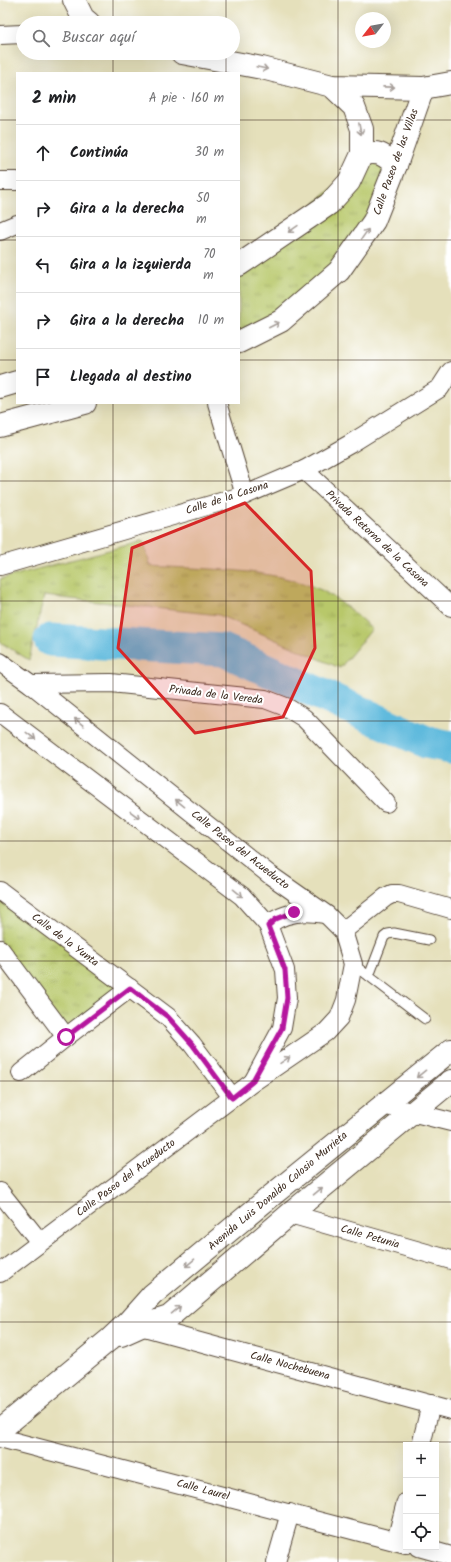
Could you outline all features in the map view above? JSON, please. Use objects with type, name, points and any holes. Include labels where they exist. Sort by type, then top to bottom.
[{"type":"street","points":[[74,0],[82,16]]},
{"type":"street","points":[[0,35],[16,34]]},
{"type":"street","points":[[219,60],[262,68],[332,86],[423,88],[451,83]]},
{"type":"street","points":[[240,264],[329,204],[349,182],[362,154],[362,129],[354,107],[332,86]]},
{"type":"street","name":"Calle Paseo de las Villas","points":[[240,342],[281,321],[339,271],[374,221],[396,165],[423,88]]},
{"type":"street","points":[[362,154],[379,152],[396,165]]},
{"type":"street","points":[[0,181],[16,181]]},
{"type":"street","points":[[0,232],[16,224]]},
{"type":"street","name":"Calle de la Casona","points":[[0,566],[245,494],[304,470],[445,394],[451,371]]},
{"type":"street","points":[[0,387],[16,382]]},
{"type":"street","points":[[0,426],[82,404]]},
{"type":"street","points":[[217,404],[245,494]]},
{"type":"street","name":"Privada Retorno de la Casona","points":[[304,470],[451,607]]},
{"type":"street","name":"Calle Paseo del Acueducto","points":[[0,662],[31,684],[270,875],[327,915],[343,931],[353,964],[346,1000],[338,1018],[326,1032],[252,1082],[0,1273]]},
{"type":"street","name":"Privada de la Vereda","points":[[31,684],[111,683],[265,700],[286,707],[304,718],[386,803]]},
{"type":"street","name":"Calle Paseo del Acueducto","points":[[0,713],[242,896],[268,926],[285,970],[287,998],[282,1028],[252,1082]]},
{"type":"street","name":"Calle de la Yunta","points":[[0,891],[168,1017],[192,1044],[232,1098]]},
{"type":"street","points":[[343,931],[386,897],[392,894],[399,894],[451,909]]},
{"type":"street","points":[[268,926],[276,919],[294,912],[310,911],[327,915]]},
{"type":"street","points":[[0,949],[66,1037]]},
{"type":"street","points":[[21,1074],[130,988]]},
{"type":"street","name":"Avenida Luis Donaldo Colosio Murrieta","points":[[134,1324],[152,1295],[383,1104],[451,1050]]},
{"type":"street","name":"Avenida Luis Donaldo Colosio Murrieta","points":[[0,1430],[110,1339],[134,1324],[169,1317],[290,1214],[451,1081]]},
{"type":"street","points":[[383,1104],[451,1122]]},
{"type":"street","points":[[0,1192],[40,1242]]},
{"type":"street","name":"Calle Petunia","points":[[290,1214],[451,1260]]},
{"type":"street","name":"Calle Nochebuena","points":[[134,1324],[451,1410]]},
{"type":"street","points":[[422,1442],[431,1404]]},
{"type":"street","name":"Calle Laurel","points":[[0,1438],[401,1542]]},
{"type":"street","points":[[276,1562],[290,1513]]},
{"type":"street","points":[[401,1542],[404,1514]]},
{"type":"street","points":[[430,1550],[451,1556]]},
{"type":"lane","points":[[369,976],[384,937],[388,934],[394,932],[429,940]]},
{"type":"lane","points":[[353,964],[425,1019]]},
{"type":"highlighted area","points":[[245,503],[311,571],[315,648],[283,717],[195,733],[118,648],[132,548]]},
{"type":"green space","points":[[365,159],[387,167],[369,220],[336,268],[269,322],[240,336],[240,270]]},
{"type":"green space","points":[[143,541],[151,566],[216,569],[259,573],[280,577],[321,590],[341,602],[372,629],[340,668],[219,615],[44,596],[29,660],[0,642],[0,579]]},
{"type":"green space","points":[[0,896],[123,989],[66,1032],[0,943]]},
{"type":"waterway","points":[[50,640],[223,650],[426,742],[451,747]]},
{"type":"route","points":[[66,1037],[130,988],[168,1017],[192,1044],[232,1098],[252,1082],[282,1028],[287,998],[285,970],[268,926],[276,919],[294,912]]}]
